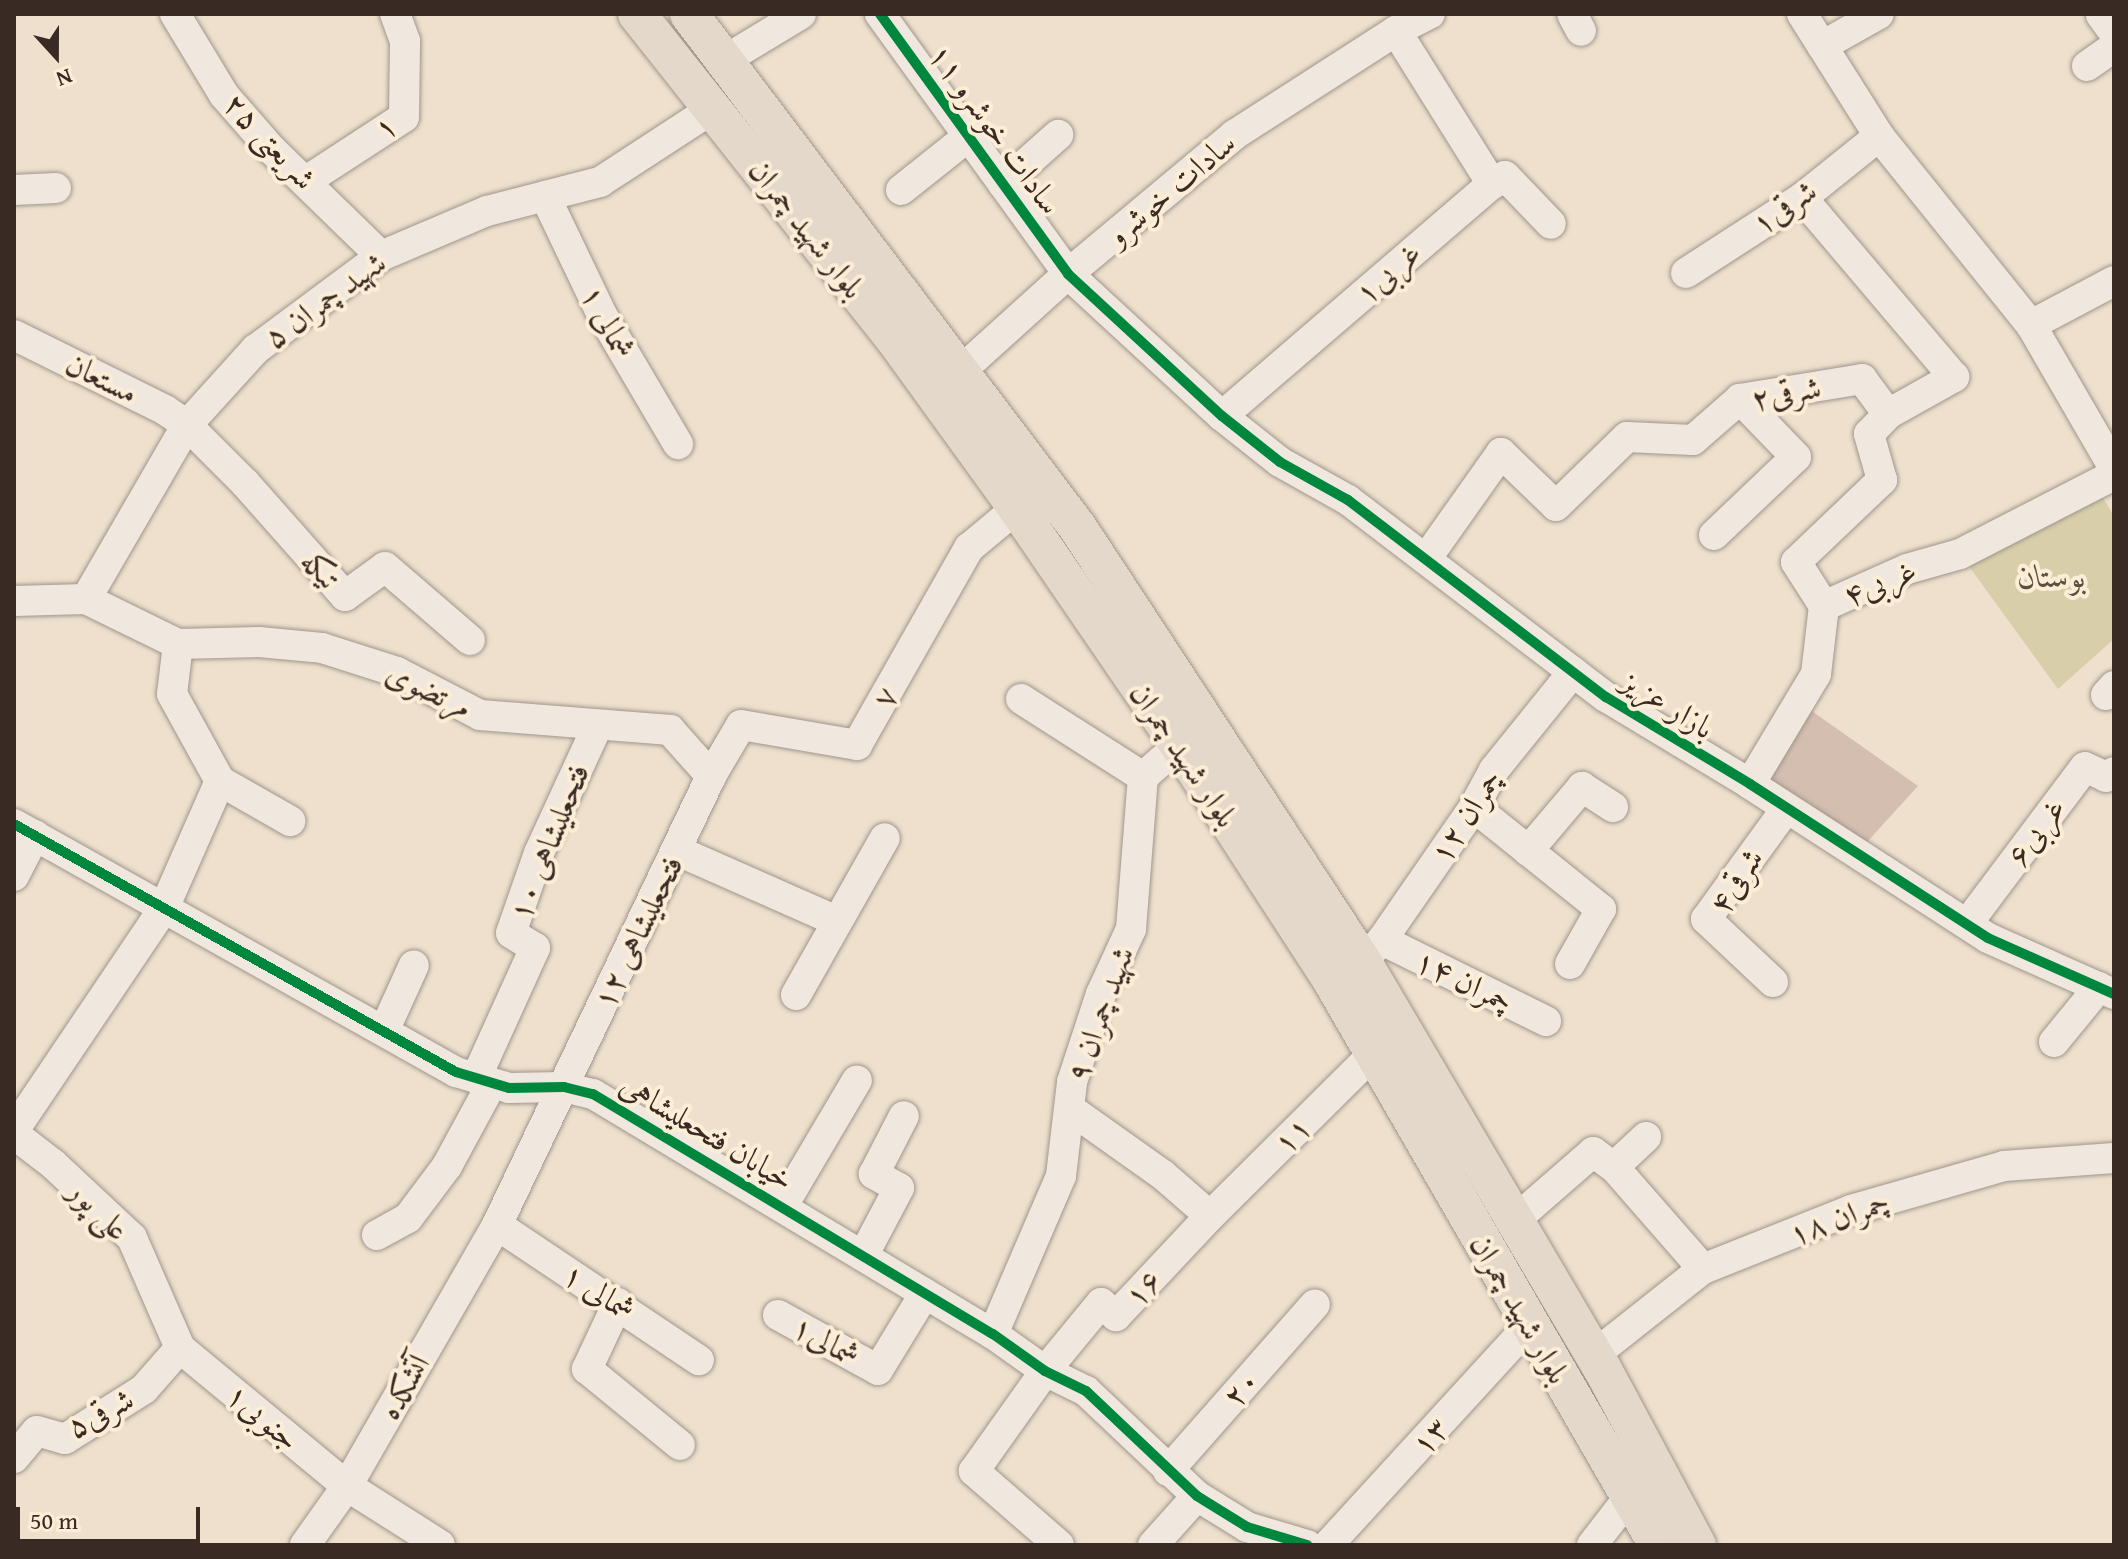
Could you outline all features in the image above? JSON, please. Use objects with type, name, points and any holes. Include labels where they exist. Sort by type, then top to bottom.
[{"type":"main road","name":"بلوار شهید چمران","points":[[637,14],[712,109],[947,383],[1078,528],[1358,960],[1594,1355],[1697,1545]]},
{"type":"main road","name":"بلوار شهید چمران","points":[[689,14],[725,60],[947,383],[1017,508],[1179,745],[1358,960],[1373,1054],[1658,1545]]},
{"type":"street","name":"شریعتی ۲۵","points":[[175,14],[224,95],[272,150],[381,256]]},
{"type":"street","points":[[725,60],[801,14]]},
{"type":"street","name":"سادات خوشرو ۱۱","points":[[880,14],[1068,274],[1222,416]]},
{"type":"street","name":"سادات خوشرو","points":[[947,383],[1068,274],[1234,135],[1396,31],[1430,14]]},
{"type":"street","points":[[1802,14],[1879,136],[2031,325],[2114,468]]},
{"type":"street","points":[[1822,46],[1879,14]]},
{"type":"street","points":[[2101,14],[2114,33]]},
{"type":"street","name":"۱","points":[[306,181],[404,117],[400,28]]},
{"type":"street","points":[[1396,31],[1492,184],[1505,176],[1551,224]]},
{"type":"street","points":[[2087,66],[2114,47]]},
{"type":"street","name":"شهید چمران ۵","points":[[86,599],[187,425],[256,349],[381,256],[487,211],[600,182],[712,109]]},
{"type":"street","points":[[1003,184],[1058,135]]},
{"type":"street","points":[[901,190],[969,136]]},
{"type":"street","name":"شرقی۱","points":[[1686,273],[1802,198],[1879,136]]},
{"type":"street","name":"غربی۱","points":[[1222,416],[1492,184]]},
{"type":"street","points":[[14,190],[56,188]]},
{"type":"street","name":"شمالی ۱","points":[[545,196],[602,315],[678,444]]},
{"type":"street","points":[[1802,198],[1954,377],[1888,414],[1869,434],[1882,480],[1796,562],[1824,606]]},
{"type":"street","points":[[2031,325],[2114,281]]},
{"type":"street","name":"مستعان","points":[[14,335],[165,410],[187,425]]},
{"type":"street","name":"شرقی۲","points":[[1426,559],[1501,453],[1556,506],[1627,437],[1693,440],[1740,399],[1862,379],[1888,414]]},
{"type":"street","points":[[1714,535],[1796,457],[1740,399]]},
{"type":"street","name":"بازار عزیز","points":[[1222,416],[1280,462],[1348,500],[1606,697],[1750,784],[1988,938],[2106,990]]},
{"type":"street","name":"تیکه","points":[[187,425],[245,483],[345,596],[385,567],[470,640]]},
{"type":"street","name":"غربی۴","points":[[1750,784],[1816,674],[1824,606],[1907,569],[1960,554],[2114,475]]},
{"type":"street","name":"۷","points":[[711,776],[741,725],[857,745],[969,548],[1017,508]]},
{"type":"street","points":[[14,601],[86,599],[178,644],[172,694],[220,781],[290,821]]},
{"type":"street","name":"مرتضوی","points":[[178,644],[259,642],[322,648],[397,672],[480,715],[597,727],[670,730],[711,776]]},
{"type":"street","name":"چمران ۱۲","points":[[1358,960],[1474,807],[1494,770],[1573,672]]},
{"type":"street","points":[[1021,699],[1143,777],[1179,745]]},
{"type":"street","name":"فتحعلیشاهی ۱۰","points":[[484,1080],[535,948],[511,933],[539,853],[597,727]]},
{"type":"street","name":"غربی۶","points":[[1967,924],[2085,767],[2106,777],[2114,772]]},
{"type":"street","name":"فتحعلیشاهی ۱۲","points":[[497,1225],[678,851],[711,776]]},
{"type":"street","name":"شهید چمران ۹","points":[[993,1334],[1061,1176],[1072,1082],[1101,994],[1131,929],[1143,777]]},
{"type":"street","points":[[14,1132],[164,908],[220,781]]},
{"type":"street","points":[[1528,851],[1582,787],[1613,807]]},
{"type":"street","points":[[1474,807],[1601,909],[1570,964]]},
{"type":"street","name":"شرقی۴","points":[[1773,982],[1706,919],[1786,809]]},
{"type":"street","points":[[14,876],[24,829]]},
{"type":"street","name":"خیابان فتحعلیشاهی","points":[[24,829],[456,1072],[509,1088],[564,1087],[593,1094],[993,1334],[1045,1371],[1086,1391],[1197,1496],[1247,1527],[1307,1545]]},
{"type":"street","points":[[796,995],[885,838]]},
{"type":"street","points":[[678,851],[837,921]]},
{"type":"street","name":"چمران ۱۴","points":[[1358,960],[1546,1021]]},
{"type":"street","points":[[384,1031],[414,965]]},
{"type":"street","points":[[2054,1042],[2106,990]]},
{"type":"street","name":"۱۱","points":[[1210,1216],[1373,1054]]},
{"type":"street","points":[[377,1235],[408,1218],[439,1177],[484,1080]]},
{"type":"street","points":[[782,1207],[857,1080]]},
{"type":"street","points":[[1070,1109],[1163,1175],[1210,1216]]},
{"type":"street","points":[[863,1256],[899,1188],[874,1174],[904,1116]]},
{"type":"street","name":"علی پور","points":[[14,1132],[132,1238],[180,1348]]},
{"type":"street","points":[[1514,1221],[1604,1160],[1646,1137]]},
{"type":"street","name":"چمران ۱۸","points":[[1594,1355],[1703,1269],[1851,1210],[2004,1166],[2114,1158]]},
{"type":"street","points":[[1604,1160],[1703,1269]]},
{"type":"street","name":"۱۶","points":[[1045,1371],[1101,1303],[1116,1316],[1210,1216]]},
{"type":"street","name":"۱ شمالی","points":[[497,1225],[699,1360]]},
{"type":"street","name":"آتشکده","points":[[305,1545],[347,1486],[497,1225]]},
{"type":"street","name":"شمالی۱","points":[[778,1315],[878,1370],[925,1293]]},
{"type":"street","points":[[618,1303],[587,1369],[680,1445]]},
{"type":"street","name":"۲۰","points":[[1168,1471],[1315,1304]]},
{"type":"street","name":"۱۳","points":[[1328,1545],[1529,1326]]},
{"type":"street","name":"شرقی۵","points":[[14,1458],[37,1431],[65,1439],[144,1389],[180,1348]]},
{"type":"street","name":"جنوبی۱","points":[[180,1348],[347,1486],[440,1545]]},
{"type":"street","points":[[1045,1371],[974,1471],[1059,1545]]},
{"type":"street","points":[[1153,1545],[1197,1496]]},
{"type":"street","points":[[1592,1545],[1630,1496]]},
{"type":"green space","name":"بوستان","points":[[2094,483],[2114,516],[2114,639],[2058,689],[1960,554]]},
{"type":"building","points":[[1799,702],[1918,786],[1857,853],[1750,784]]},
{"type":"cycle path","points":[[880,14],[1068,274],[1222,416],[1280,462],[1348,500],[1606,697],[1750,784],[1988,938],[2114,994]]},
{"type":"cycle path","points":[[14,824],[456,1072],[509,1088],[564,1087],[593,1094],[993,1334],[1045,1371],[1086,1391],[1197,1496],[1247,1527],[1307,1545]]}]
